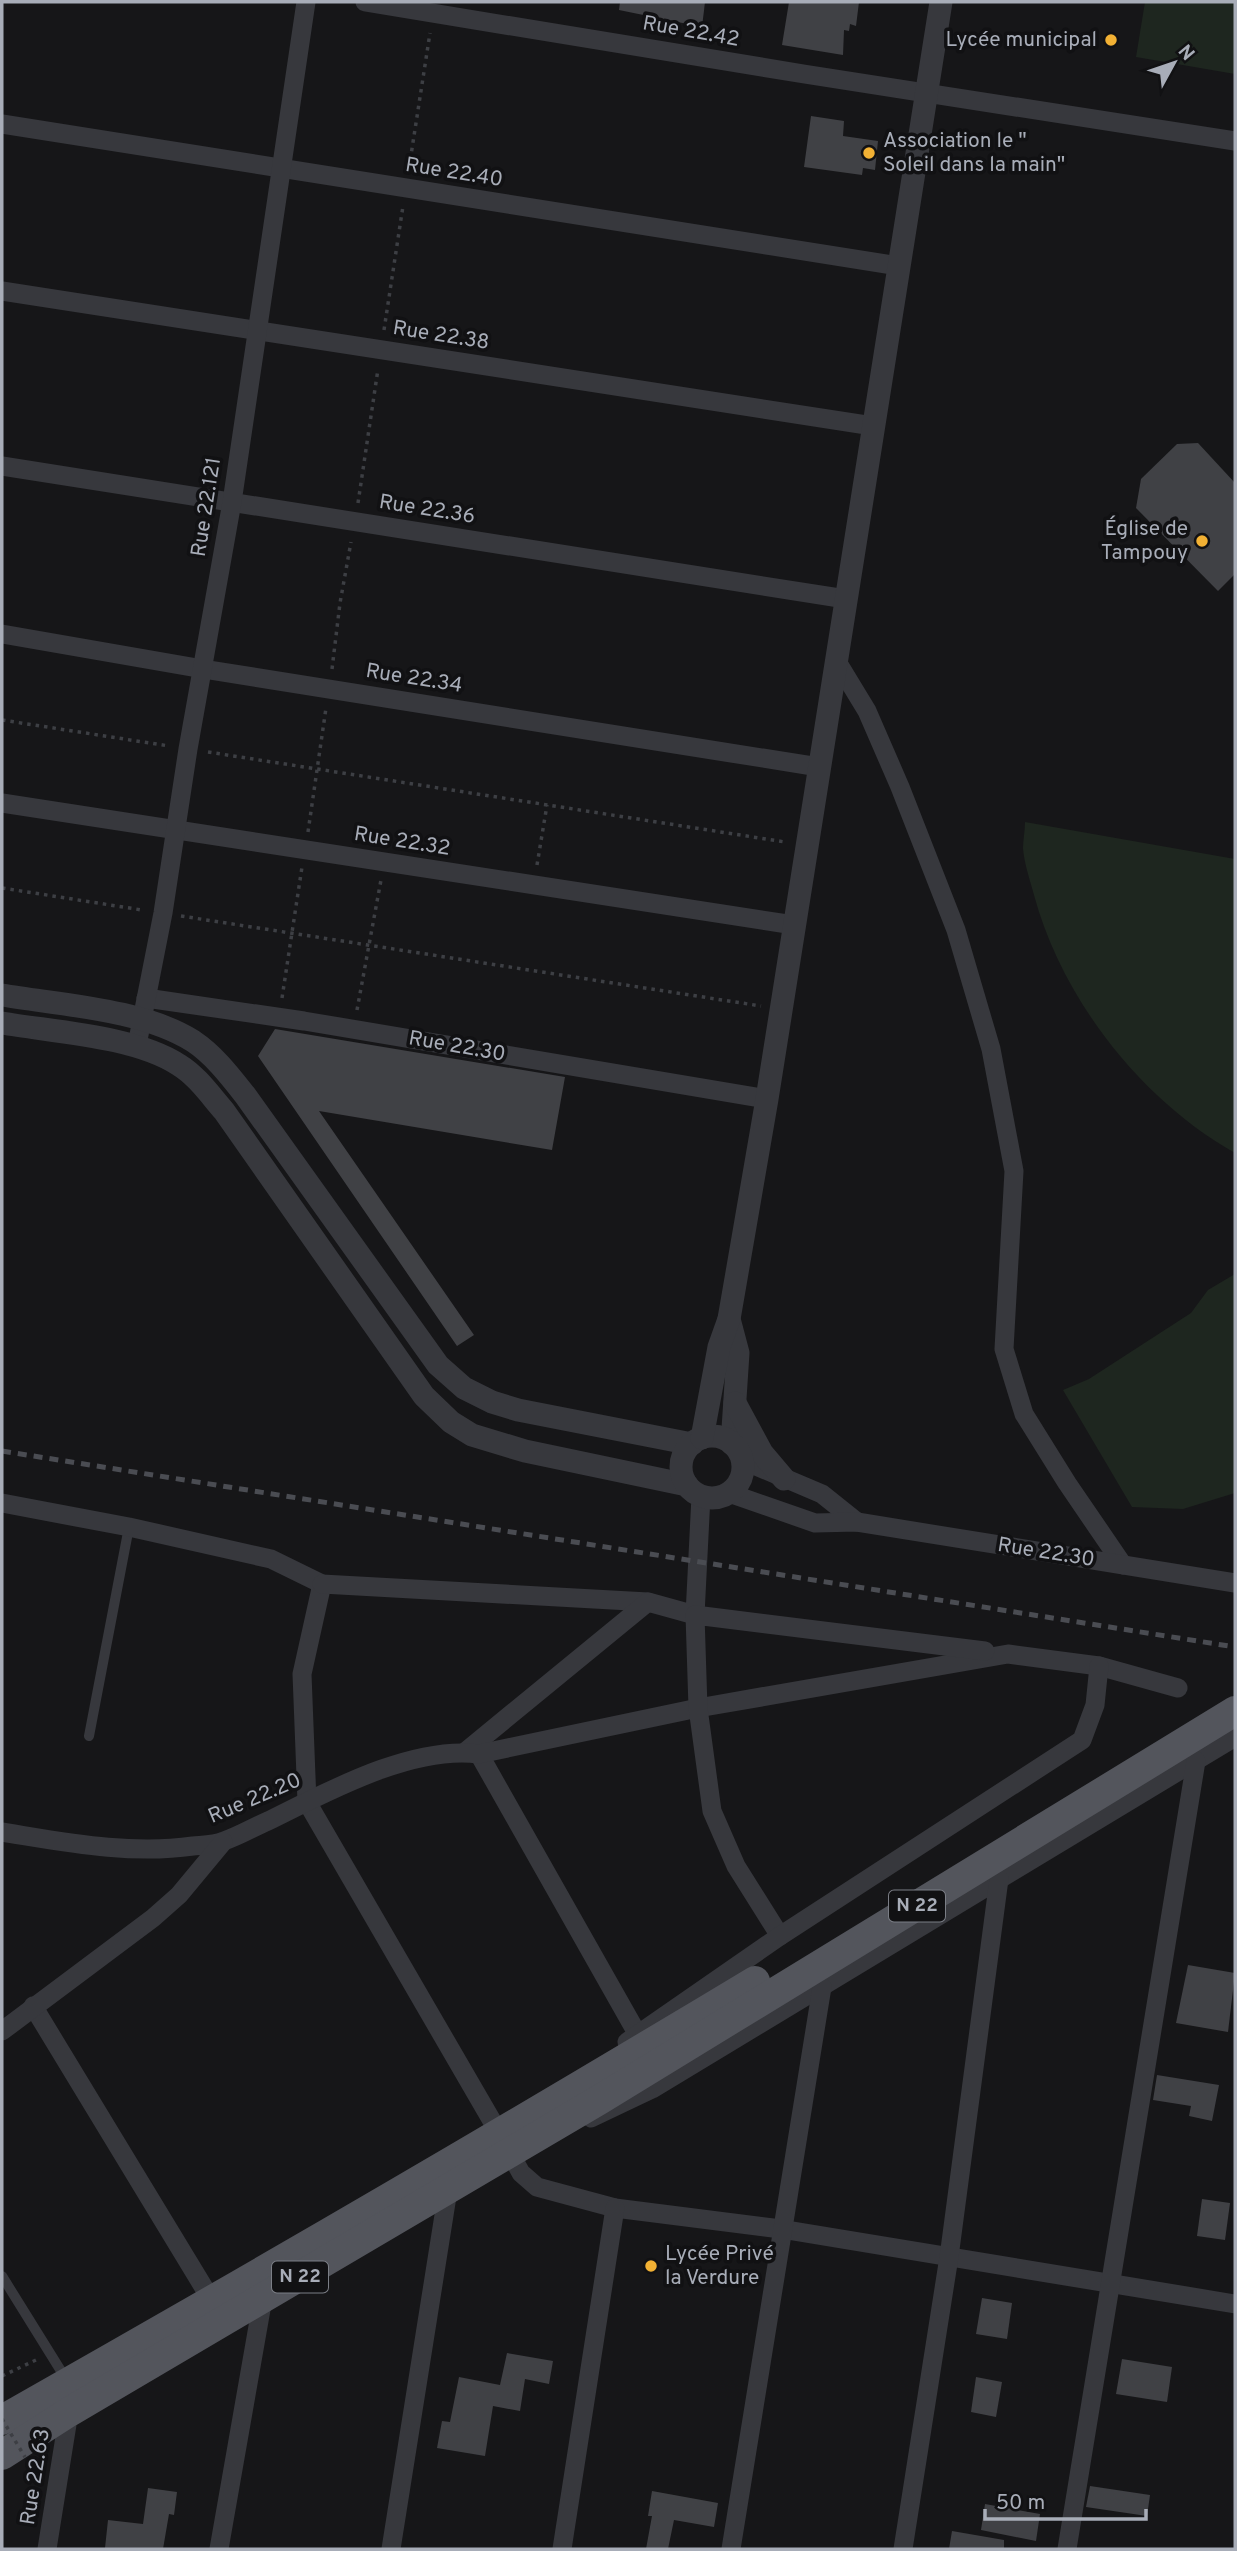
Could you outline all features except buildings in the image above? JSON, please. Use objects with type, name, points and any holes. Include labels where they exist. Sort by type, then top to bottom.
[{"type":"main road","name":"N 22","points":[[2,2419],[212,2301],[505,2143],[1232,1700]]},
{"type":"main road","name":"N 22","points":[[13,2456],[69,2412],[448,2190],[505,2143]]},
{"type":"street","name":"Rue 22.121","points":[[137,1045],[163,913],[188,749],[232,502],[306,2]]},
{"type":"street","name":"Rue 22.42","points":[[365,2],[1235,141]]},
{"type":"street","points":[[780,1936],[736,1866],[712,1811],[698,1708],[694,1490],[683,1477],[682,1459],[697,1441],[719,1347],[729,1319],[767,1099],[941,2]]},
{"type":"street","name":"Rue 22.40","points":[[2,124],[899,266]]},
{"type":"street","name":"Rue 22.38","points":[[2,291],[873,426]]},
{"type":"street","name":"Rue 22.36","points":[[2,466],[846,599]]},
{"type":"street","name":"Rue 22.34","points":[[2,634],[819,767]]},
{"type":"street","points":[[836,660],[867,711],[900,787],[956,930],[990,1049],[1014,1171],[1004,1349],[1024,1414],[1123,1565]]},
{"type":"street","name":"Rue 22.32","points":[[2,803],[794,925]]},
{"type":"street","name":"Rue 22.30","points":[[2,995],[354,1029],[767,1099]]},
{"type":"street","points":[[144,1008],[192,1041],[228,1073],[438,1365],[464,1388],[492,1402],[518,1410],[697,1441],[718,1437],[737,1452],[784,1479],[822,1494],[857,1522]]},
{"type":"street","points":[[2,1023],[137,1045],[178,1064],[207,1091],[424,1396],[451,1422],[472,1435],[525,1451],[720,1497],[729,1493],[740,1479],[734,1402],[737,1353],[729,1319]]},
{"type":"street","points":[[734,1402],[762,1453],[784,1479]]},
{"type":"street","name":"Rue 22.30","points":[[729,1493],[816,1522],[857,1522],[1235,1583]]},
{"type":"street","points":[[2,1503],[129,1527],[271,1559],[322,1584],[648,1602],[695,1615],[1099,1666],[1178,1688]]},
{"type":"street","points":[[322,1584],[302,1674],[307,1802],[521,2173],[537,2187],[615,2208],[781,2229],[1235,2304]]},
{"type":"street","points":[[638,2035],[472,1753],[648,1602]]},
{"type":"street","name":"Rue 22.20","points":[[2,1832],[131,1850],[170,1849],[223,1842],[380,1770],[413,1760],[472,1753],[698,1708],[1008,1654]]},
{"type":"street","points":[[505,2143],[576,2073],[638,2035],[780,1936],[1082,1741],[1096,1705],[1099,1666]]},
{"type":"street","points":[[505,2143],[611,2110],[652,2089],[1235,1737]]},
{"type":"street","points":[[1067,2549],[1196,1760]]},
{"type":"street","points":[[2,2031],[153,1918],[179,1895],[223,1842]]},
{"type":"street","points":[[903,2549],[949,2257],[999,1879]]},
{"type":"street","points":[[731,2549],[821,1987]]},
{"type":"street","points":[[33,2006],[212,2301]]},
{"type":"street","points":[[391,2549],[448,2190]]},
{"type":"street","points":[[562,2549],[615,2208]]},
{"type":"street","points":[[219,2549],[263,2298]]},
{"type":"street","name":"Rue 22.63","points":[[47,2549],[69,2412]]},
{"type":"lane","points":[[89,1736],[129,1527]]},
{"type":"lane","points":[[2,2276],[68,2382]]},
{"type":"path","points":[[2,720],[807,846]]},
{"type":"path","points":[[534,885],[547,805]]},
{"type":"path","points":[[354,1029],[384,862]]},
{"type":"path","points":[[2,888],[781,1009]]},
{"type":"path","points":[[2,2376],[50,2353]]},
{"type":"path","points":[[2,2419],[13,2456]]},
{"type":"shaded area","points":[[1145,2],[1235,2],[1235,74],[1136,57]]},
{"type":"shaded area","points":[[1025,822],[1235,859],[1235,1153],[1168,1105],[1137,1075],[1085,1008],[1064,972],[1034,895],[1024,854]]},
{"type":"shaded area","points":[[1235,1274],[1235,1493],[1183,1509],[1132,1507],[1063,1390],[1089,1379],[1191,1313],[1208,1290]]},
{"type":"railway","points":[[2,1451],[1235,1647]]},
{"type":"place","name":"Lycée municipal","points":[[1111,40]]},
{"type":"place","name":"Association le \" Soleil dans la main\"","points":[[869,153]]},
{"type":"place","name":"Église de Tampouy","points":[[1202,541]]},
{"type":"place","name":"Lycée Privé la Verdure","points":[[651,2266]]}]
